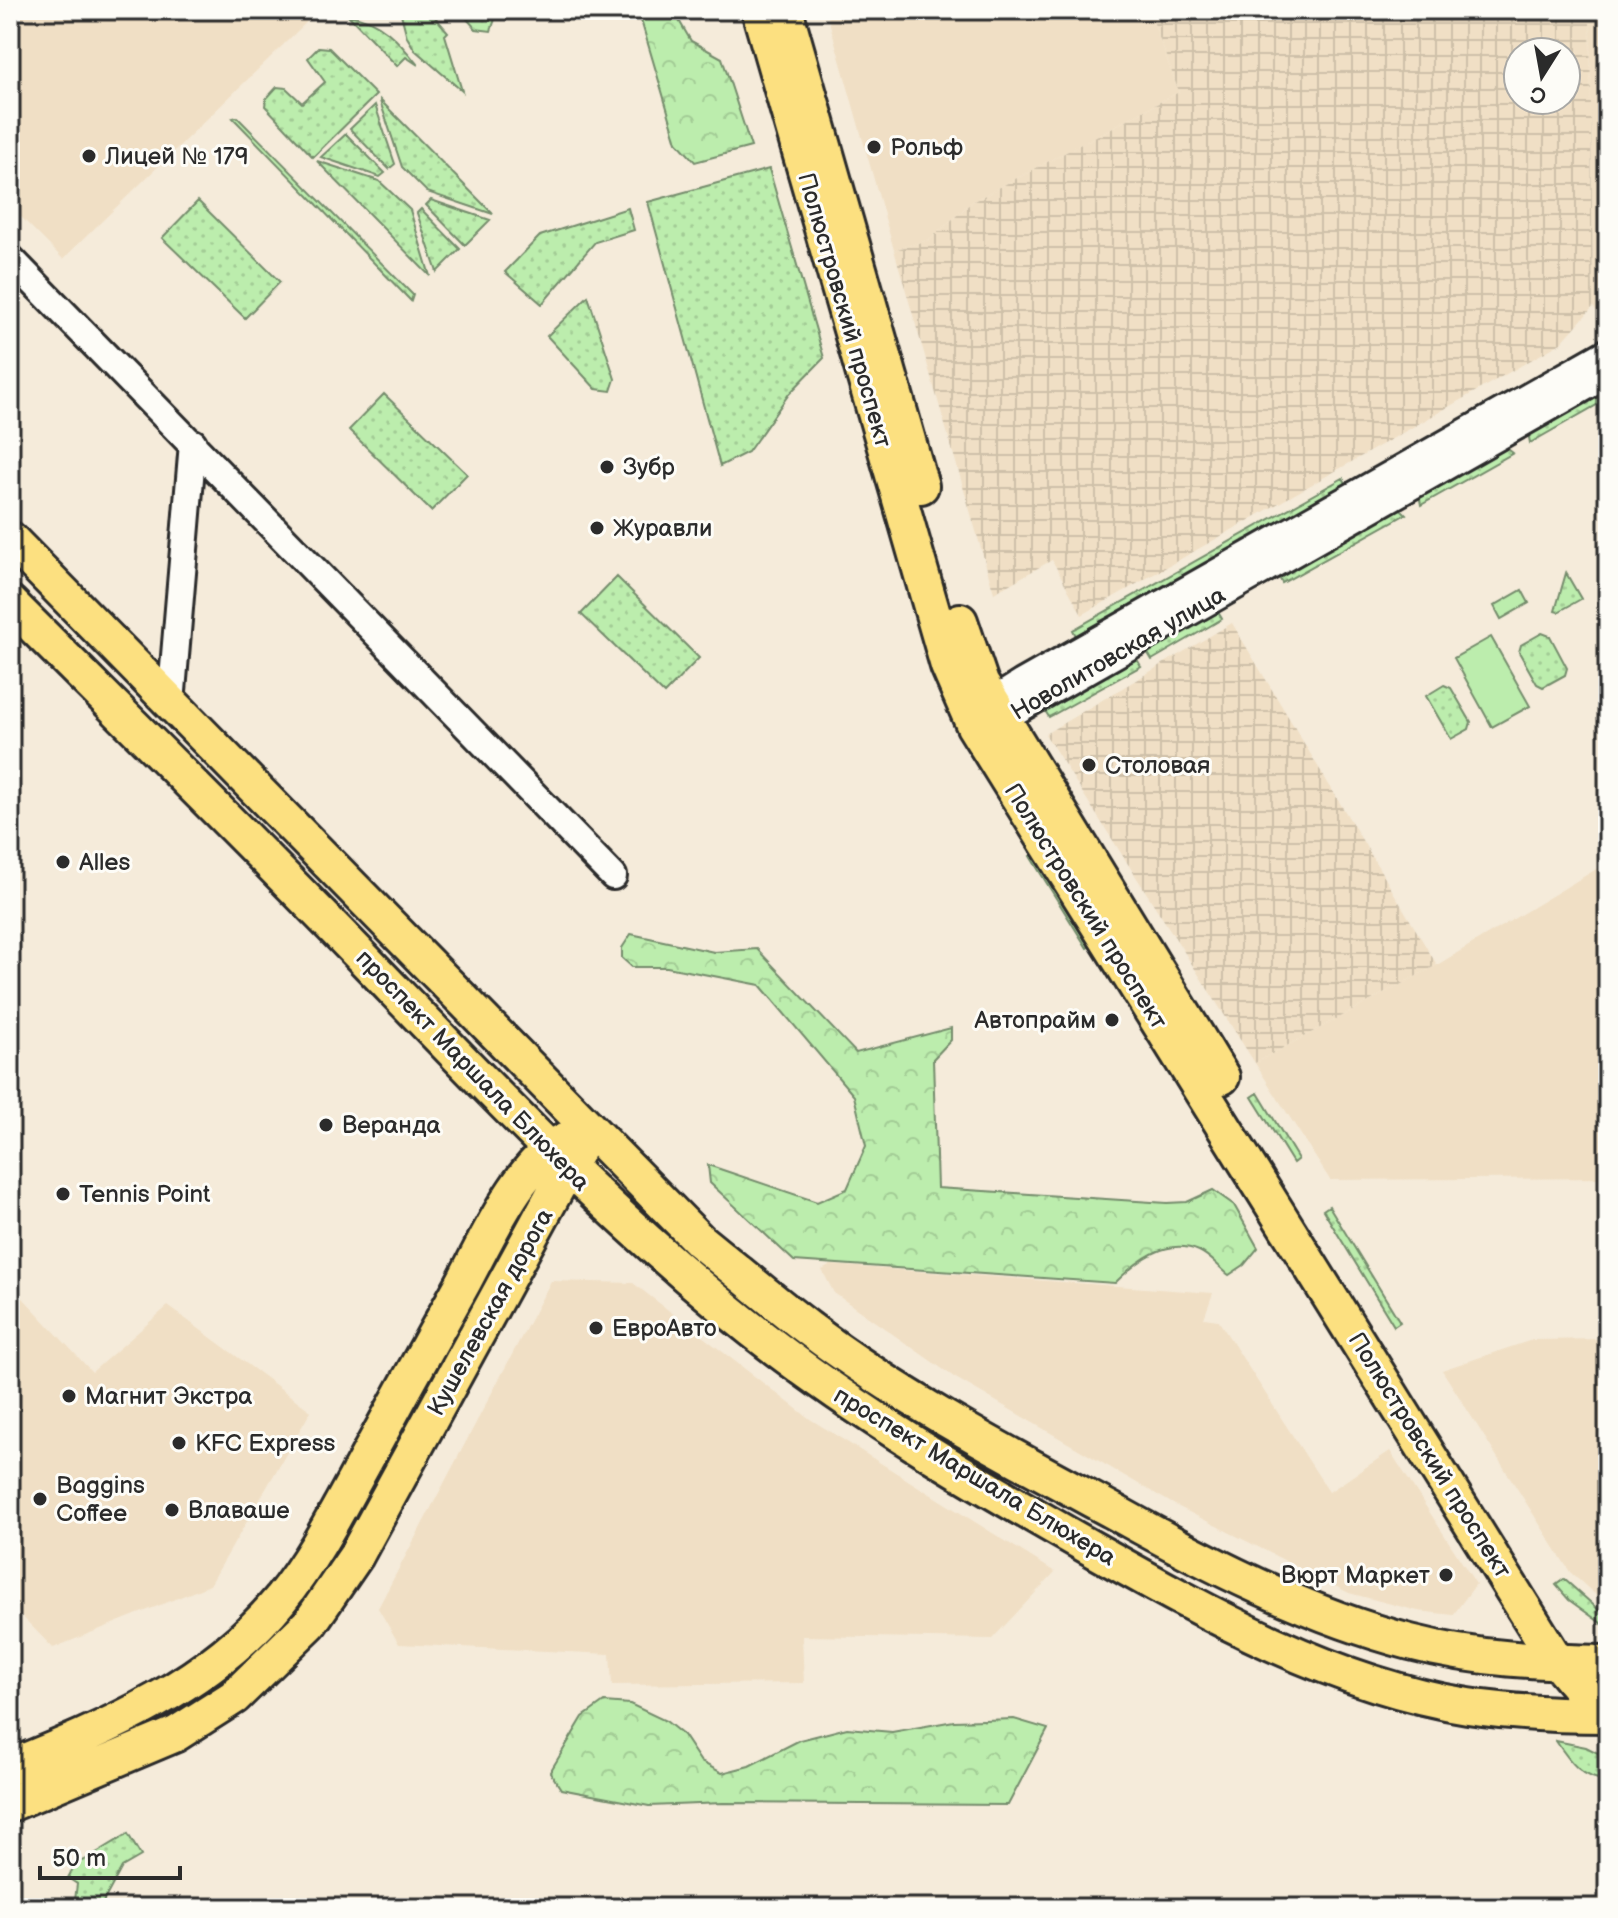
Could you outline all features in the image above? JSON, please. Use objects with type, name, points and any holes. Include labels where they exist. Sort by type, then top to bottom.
[{"type":"main road","name":"Полюстровский проспект","points":[[759,10],[948,666],[990,715],[1584,1663],[1606,1718]]},
{"type":"main road","name":"Полюстровский проспект","points":[[785,10],[971,659],[990,715]]},
{"type":"main road","name":"проспект Маршала Блюхера","points":[[10,539],[700,1241],[809,1329],[1000,1450],[1173,1545],[1314,1609],[1374,1632],[1455,1652],[1584,1663]]},
{"type":"main road","name":"проспект Маршала Блюхера","points":[[10,603],[318,911],[557,1160],[696,1284],[817,1379],[948,1465],[1143,1577],[1314,1662],[1424,1696],[1525,1713],[1606,1718]]},
{"type":"main road","name":"Кушелевская дорога","points":[[10,1767],[123,1719],[170,1693],[210,1667],[279,1601],[329,1524],[502,1211],[587,1129]]},
{"type":"main road","name":"Кушелевская дорога","points":[[10,1804],[176,1734],[234,1697],[310,1623],[356,1556],[557,1160]]},
{"type":"street","points":[[10,258],[613,876]]},
{"type":"street","name":"Новолитовская улица","points":[[990,715],[1608,352]]},
{"type":"street","name":"Новолитовская улица","points":[[990,715],[1608,374]]},
{"type":"street","points":[[171,703],[193,443]]},
{"type":"shaded area","name":"Лицей № 179","points":[[10,10],[319,10],[63,259],[10,206]]},
{"type":"shaded area","points":[[826,10],[1149,10],[1179,92],[972,202],[929,240],[894,250]]},
{"type":"shaded area","points":[[1149,10],[1590,10],[1593,307],[1561,343],[1082,615],[1052,560],[994,593],[894,250],[929,240],[972,202],[1179,92]]},
{"type":"shaded area","points":[[1590,10],[1608,10],[1608,322],[1593,307]]},
{"type":"shaded area","points":[[1232,623],[1437,965],[1255,1063],[1045,734]]},
{"type":"shaded area","points":[[1608,862],[1608,1178],[1330,1180],[1255,1063],[1437,965]]},
{"type":"shaded area","points":[[831,1265],[1213,1293],[1204,1318],[1218,1320],[1329,1492],[1390,1451],[1476,1584],[1453,1615],[1418,1611],[1349,1593],[1175,1505],[954,1377],[834,1293],[822,1270]]},
{"type":"shaded area","points":[[551,1281],[633,1283],[810,1419],[1055,1572],[992,1639],[802,1636],[804,1683],[612,1685],[610,1654],[399,1644],[378,1608]]},
{"type":"shaded area","points":[[10,1284],[92,1372],[168,1306],[311,1411],[210,1585],[53,1648],[10,1604]]},
{"type":"shaded area","points":[[1608,1339],[1608,1606],[1570,1572],[1442,1370],[1532,1340]]},
{"type":"green space","points":[[400,10],[429,10],[448,32],[445,35],[462,91],[415,50],[407,37]]},
{"type":"green space","points":[[459,10],[493,10],[495,19],[491,31],[476,29]]},
{"type":"green space","points":[[638,10],[674,12],[691,41],[722,58],[751,147],[695,162],[677,142]]},
{"type":"green space","points":[[348,15],[379,26],[418,65],[406,57],[397,66]]},
{"type":"green space","points":[[319,47],[329,48],[376,95],[313,157],[265,106],[266,99],[277,87],[286,88],[302,103],[325,82],[308,58]]},
{"type":"green space","points":[[380,100],[493,214],[427,192],[402,167]]},
{"type":"green space","points":[[375,105],[395,164],[389,169],[350,129]]},
{"type":"green space","points":[[237,117],[413,295],[411,301],[233,118]]},
{"type":"green space","points":[[346,134],[385,173],[380,177],[321,157]]},
{"type":"green space","points":[[317,161],[379,181],[410,210],[430,276]]},
{"type":"green space","points":[[769,169],[824,358],[789,394],[748,452],[720,466],[648,202]]},
{"type":"green space","points":[[431,200],[490,220],[465,245],[426,205]]},
{"type":"green space","points":[[198,201],[280,282],[245,318],[162,238]]},
{"type":"green space","points":[[628,208],[634,230],[595,242],[542,304],[505,272],[540,236]]},
{"type":"green space","points":[[421,209],[460,249],[437,272],[417,213]]},
{"type":"green space","points":[[588,296],[615,379],[611,391],[596,389],[547,336]]},
{"type":"green space","points":[[1598,392],[1607,399],[1530,443],[1528,432]]},
{"type":"green space","points":[[384,394],[467,474],[431,511],[349,430]]},
{"type":"green space","points":[[1504,446],[1513,453],[1421,505],[1419,494]]},
{"type":"green space","points":[[1343,478],[1349,488],[1078,640],[1073,630]]},
{"type":"green space","points":[[1398,506],[1406,514],[1282,583],[1277,573]]},
{"type":"green space","points":[[1566,573],[1581,599],[1558,612],[1555,611]]},
{"type":"green space","points":[[617,577],[699,658],[664,694],[581,614]]},
{"type":"green space","points":[[1522,590],[1529,603],[1501,619],[1494,606]]},
{"type":"green space","points":[[1215,607],[1222,619],[1152,660],[1145,648]]},
{"type":"green space","points":[[1542,633],[1550,636],[1567,668],[1565,675],[1543,687],[1537,684],[1519,652],[1521,645]]},
{"type":"green space","points":[[1491,637],[1530,706],[1492,727],[1454,658]]},
{"type":"green space","points":[[1134,654],[1141,666],[1049,717],[1042,706]]},
{"type":"green space","points":[[1444,685],[1451,688],[1471,722],[1469,729],[1451,739],[1426,696]]},
{"type":"green space","points":[[1037,852],[1094,943],[1087,948],[1030,856]]},
{"type":"green space","points":[[631,934],[714,952],[757,949],[856,1053],[951,1028],[951,1040],[933,1059],[937,1188],[1167,1203],[1187,1202],[1213,1190],[1234,1205],[1258,1248],[1244,1265],[1229,1275],[1199,1251],[1187,1247],[1164,1249],[1143,1260],[1115,1283],[794,1261],[710,1183],[708,1165],[817,1202],[847,1189],[866,1146],[854,1096],[760,985],[667,967],[632,967],[622,958],[622,948]]},
{"type":"green space","points":[[1258,1093],[1298,1159],[1293,1163],[1252,1097]]},
{"type":"green space","points":[[1329,1206],[1400,1322],[1394,1326],[1323,1210]]},
{"type":"green space","points":[[1564,1579],[1608,1618],[1608,1628],[1569,1600],[1556,1585]]},
{"type":"green space","points":[[604,1702],[630,1704],[666,1721],[683,1735],[701,1762],[722,1773],[749,1766],[800,1740],[847,1728],[892,1732],[954,1721],[1014,1719],[1048,1729],[1008,1805],[723,1803],[649,1806],[561,1789],[550,1772],[583,1717]]},
{"type":"green space","points":[[1556,1741],[1586,1747],[1608,1758],[1608,1781],[1583,1773]]},
{"type":"green space","points":[[128,1834],[141,1856],[122,1867],[100,1908],[74,1908],[77,1884],[68,1878],[78,1859],[83,1861]]},
{"type":"place","name":"Рольф","points":[[874,147]]},
{"type":"place","name":"Лицей № 179","points":[[89,156]]},
{"type":"place","name":"Зубр","points":[[607,467]]},
{"type":"place","name":"Журавли","points":[[597,528]]},
{"type":"place","name":"Столовая","points":[[1089,765]]},
{"type":"place","name":"Alles","points":[[63,862]]},
{"type":"place","name":"Автопрайм","points":[[1112,1020]]},
{"type":"place","name":"Веранда","points":[[326,1125]]},
{"type":"place","name":"Tennis Point","points":[[63,1194]]},
{"type":"place","name":"ЕвроАвто","points":[[596,1328]]},
{"type":"place","name":"Магнит Экстра","points":[[69,1396]]},
{"type":"place","name":"KFC Express","points":[[179,1443]]},
{"type":"place","name":"Baggins Coffee","points":[[40,1499]]},
{"type":"place","name":"Влаваше","points":[[172,1510]]},
{"type":"place","name":"Вюрт Маркет","points":[[1446,1575]]}]
